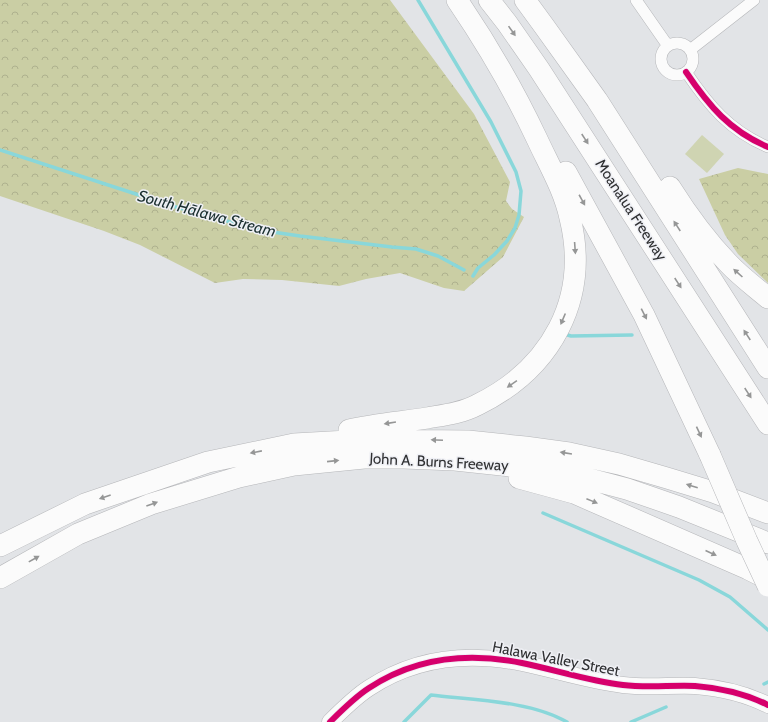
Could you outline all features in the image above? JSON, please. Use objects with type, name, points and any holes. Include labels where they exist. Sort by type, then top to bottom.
[{"type":"highway","points":[[294,444],[358,428],[443,415],[476,406],[518,379],[540,357],[562,323],[574,282],[576,250],[574,233],[566,202],[524,111],[504,74],[458,0]]},
{"type":"highway","points":[[458,0],[475,21],[523,94],[644,315],[710,455],[768,586]]},
{"type":"highway","name":"Moanalua Freeway","points":[[489,0],[552,89],[768,424]]},
{"type":"highway","name":"Moanalua Freeway","points":[[525,0],[597,100],[768,368]]},
{"type":"highway","points":[[544,26],[658,170],[685,211],[700,230],[729,264],[768,298]]},
{"type":"highway","name":"John A. Burns Freeway","points":[[0,546],[92,501],[208,462],[294,444],[366,440],[468,441],[569,453],[619,464],[713,492],[768,513]]},
{"type":"highway","name":"John A. Burns Freeway","points":[[0,578],[78,534],[151,504],[239,478],[294,465],[364,458],[455,460],[499,464],[574,475],[635,492],[679,507],[768,543]]},
{"type":"highway","points":[[404,458],[506,474],[574,493],[768,579]]},
{"type":"street","points":[[636,0],[668,46]]},
{"type":"street","points":[[690,50],[754,0]]},
{"type":"street","points":[[677,43],[682,44],[690,50],[693,59],[692,64],[686,72],[682,74],[672,74],[664,68],[661,58],[668,46],[677,43]]},
{"type":"street","points":[[686,72],[701,94],[724,120],[746,136],[768,147]]},
{"type":"street","name":"Halawa Valley Street","points":[[330,722],[368,688],[382,680],[417,665],[430,661],[452,658],[476,658],[516,662],[603,682],[624,685],[707,688],[735,693],[762,702]]},
{"type":"green space","points":[[0,0],[390,0],[474,114],[510,182],[506,201],[512,209],[524,217],[503,257],[464,291],[444,288],[400,273],[366,279],[339,286],[282,280],[243,279],[215,283],[140,245],[104,231],[0,196]]},
{"type":"green space","points":[[702,135],[724,154],[707,173],[685,154]]},
{"type":"green space","points":[[738,168],[768,174],[768,283],[738,254],[725,235],[699,179]]},
{"type":"waterway","points":[[418,0],[491,122],[516,172],[521,191],[519,215],[515,228],[507,241],[494,255],[478,268],[473,276]]},
{"type":"waterway","name":"South Hālawa Stream","points":[[0,150],[176,207],[259,230],[416,249],[438,256],[464,270]]},
{"type":"waterway","name":"South Hālawa Stream","points":[[564,334],[571,336],[632,335]]},
{"type":"waterway","points":[[543,513],[699,580],[730,597],[768,630]]},
{"type":"waterway","points":[[764,684],[768,682]]},
{"type":"waterway","points":[[404,722],[431,695],[501,702],[553,715],[567,722]]},
{"type":"waterway","points":[[631,722],[666,707]]},
{"type":"cycle path","points":[[686,72],[703,96],[721,116],[742,133],[768,147]]},
{"type":"cycle path","points":[[330,722],[359,695],[405,669],[443,660],[462,658],[482,658],[522,663],[585,678],[623,685],[695,686],[714,688],[733,692],[768,705]]}]
